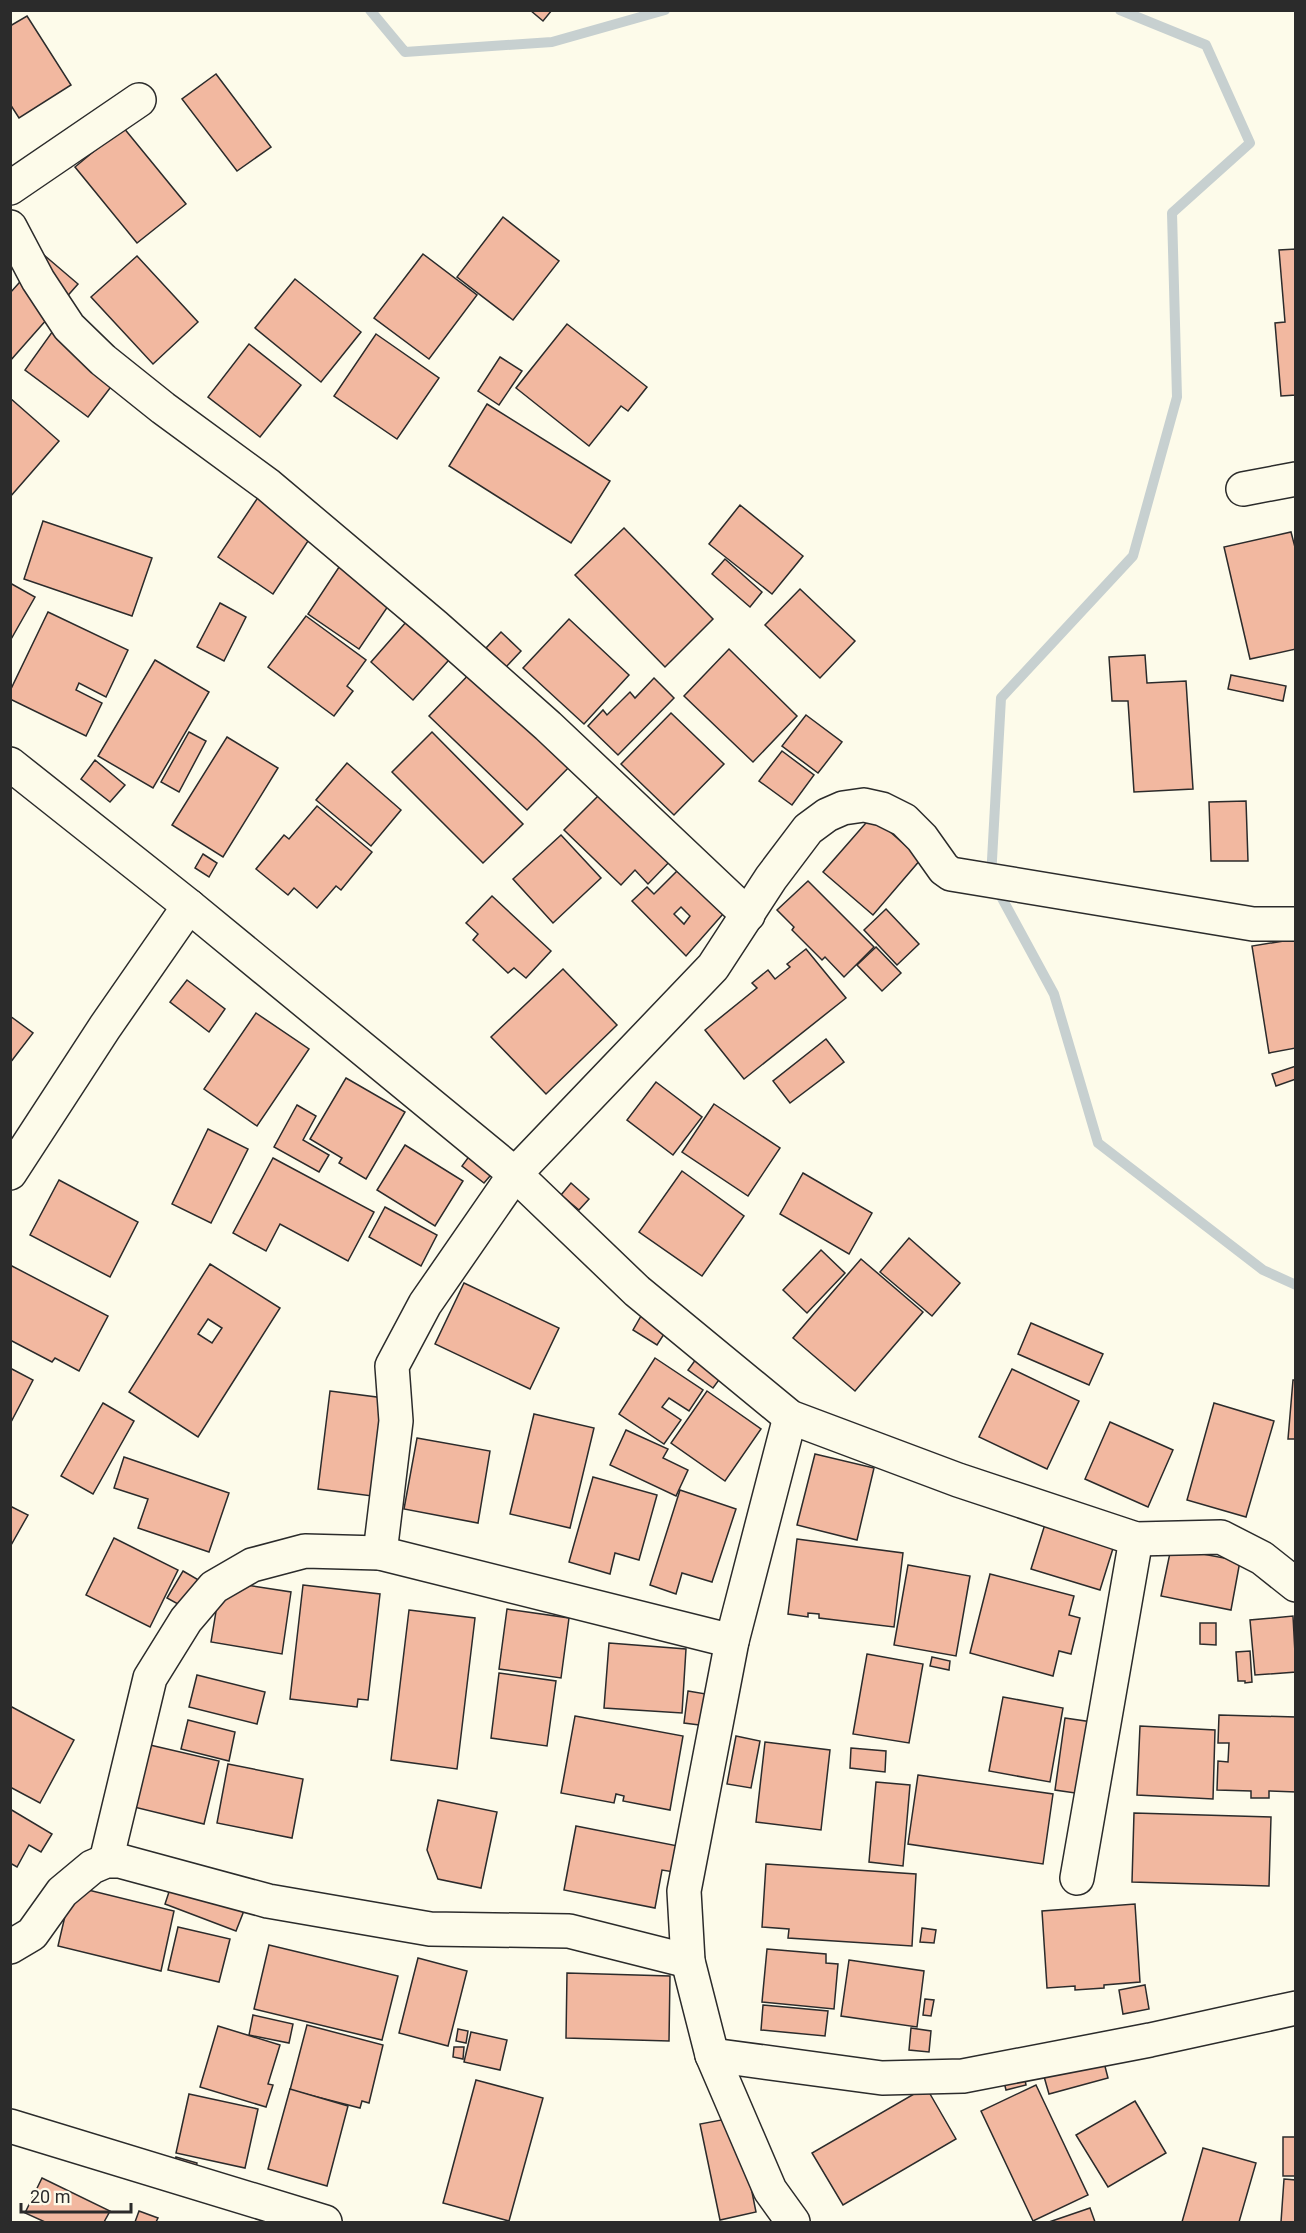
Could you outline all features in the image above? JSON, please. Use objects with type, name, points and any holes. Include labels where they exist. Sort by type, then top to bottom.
[{"type":"street","points":[[10,188],[139,100]]},
{"type":"street","points":[[10,227],[38,280],[69,327],[103,360],[163,408],[268,485],[425,618],[548,726],[748,915]]},
{"type":"street","points":[[1244,489],[1296,479]]},
{"type":"street","points":[[10,764],[189,906],[515,1174],[637,1291],[790,1417],[958,1480],[1136,1539],[1221,1536],[1262,1558],[1296,1585]]},
{"type":"street","points":[[380,1552],[396,1421],[392,1366],[425,1304],[515,1174],[713,967],[808,829],[827,815],[843,808],[864,805],[882,809],[904,820],[922,837],[951,874],[972,879],[1253,924],[1296,924]]},
{"type":"street","points":[[10,1173],[105,1027],[189,906]]},
{"type":"street","points":[[790,1417],[732,1641],[684,1891],[688,1961],[712,2055],[770,2190],[793,2223]]},
{"type":"street","points":[[1077,1878],[1136,1539]]},
{"type":"street","points":[[106,1861],[150,1678],[186,1620],[214,1587],[252,1565],[305,1551],[380,1552],[732,1641]]},
{"type":"street","points":[[10,1947],[32,1934],[62,1892],[92,1867],[106,1861],[120,1861],[268,1901],[430,1929],[569,1931],[688,1961]]},
{"type":"street","points":[[712,2055],[882,2078],[963,2076],[1150,2040],[1296,2008]]},
{"type":"street","points":[[10,2126],[325,2223]]},
{"type":"building","points":[[530,10],[552,10],[543,21]]},
{"type":"building","points":[[27,16],[71,85],[19,118],[10,104],[10,26]]},
{"type":"building","points":[[216,74],[271,147],[237,171],[182,99]]},
{"type":"building","points":[[123,127],[186,204],[137,243],[75,167]]},
{"type":"building","points":[[503,217],[559,261],[513,320],[457,277]]},
{"type":"building","points":[[1296,249],[1296,395],[1281,396],[1275,323],[1285,322],[1279,250]]},
{"type":"building","points":[[423,254],[477,295],[429,359],[374,318]]},
{"type":"building","points":[[44,255],[78,284],[10,361],[10,293]]},
{"type":"building","points":[[137,256],[198,322],[153,364],[91,297]]},
{"type":"building","points":[[295,279],[361,332],[321,382],[255,328]]},
{"type":"building","points":[[65,314],[126,367],[88,417],[25,370]]},
{"type":"building","points":[[567,324],[647,387],[628,411],[621,406],[589,446],[516,388]]},
{"type":"building","points":[[376,334],[439,378],[397,439],[334,396]]},
{"type":"building","points":[[249,344],[301,385],[260,437],[208,397]]},
{"type":"building","points":[[500,357],[522,371],[499,405],[478,391]]},
{"type":"building","points":[[10,398],[59,441],[10,497]]},
{"type":"building","points":[[487,404],[610,481],[571,543],[449,466]]},
{"type":"building","points":[[263,490],[318,526],[273,594],[218,557]]},
{"type":"building","points":[[740,505],[803,556],[772,594],[709,544]]},
{"type":"building","points":[[43,521],[152,558],[132,616],[24,579]]},
{"type":"building","points":[[624,528],[713,619],[665,667],[575,575]]},
{"type":"building","points":[[1291,532],[1296,551],[1296,649],[1250,659],[1224,547]]},
{"type":"building","points":[[347,555],[399,590],[359,649],[308,614]]},
{"type":"building","points":[[725,559],[762,592],[750,607],[712,574]]},
{"type":"building","points":[[10,583],[35,597],[10,641]]},
{"type":"building","points":[[800,589],[855,641],[820,678],[765,625]]},
{"type":"building","points":[[220,603],[246,617],[224,661],[197,647]]},
{"type":"building","points":[[48,612],[128,650],[106,697],[79,683],[76,690],[102,703],[86,736],[10,699],[10,691]]},
{"type":"building","points":[[414,613],[457,651],[413,700],[371,662]]},
{"type":"building","points":[[306,616],[366,660],[347,686],[353,691],[334,716],[268,667]]},
{"type":"building","points":[[569,619],[629,675],[584,724],[523,668]]},
{"type":"building","points":[[501,632],[521,651],[506,667],[486,648]]},
{"type":"building","points":[[729,649],[797,716],[753,762],[684,696]]},
{"type":"building","points":[[1145,655],[1147,683],[1186,681],[1193,789],[1134,792],[1128,701],[1112,701],[1109,657]]},
{"type":"building","points":[[155,660],[209,692],[153,788],[98,756]]},
{"type":"building","points":[[476,667],[574,762],[527,810],[429,716]]},
{"type":"building","points":[[1231,675],[1286,686],[1283,701],[1228,689]]},
{"type":"building","points":[[654,678],[674,698],[618,755],[588,726],[603,710],[607,715],[630,692],[635,698]]},
{"type":"building","points":[[671,713],[724,764],[674,815],[621,764]]},
{"type":"building","points":[[806,715],[842,742],[818,773],[782,746]]},
{"type":"building","points":[[189,732],[206,741],[179,792],[161,782]]},
{"type":"building","points":[[432,732],[523,824],[483,863],[392,772]]},
{"type":"building","points":[[227,737],[278,768],[223,857],[172,825]]},
{"type":"building","points":[[782,751],[814,775],[792,805],[759,781]]},
{"type":"building","points":[[95,760],[125,785],[110,802],[81,779]]},
{"type":"building","points":[[347,763],[401,810],[371,846],[316,800]]},
{"type":"building","points":[[613,781],[676,855],[648,884],[635,870],[621,885],[564,830]]},
{"type":"building","points":[[1246,801],[1248,861],[1211,861],[1209,802]]},
{"type":"building","points":[[317,806],[372,852],[341,890],[336,886],[317,908],[294,888],[288,895],[256,869],[284,835],[289,839]]},
{"type":"building","points":[[872,816],[921,859],[873,915],[823,872]]},
{"type":"building","points":[[561,835],[601,878],[553,923],[513,879]]},
{"type":"building","points":[[203,854],[217,863],[209,877],[195,868]]},
{"type":"building","points":[[679,869],[723,914],[686,956],[632,901],[647,887],[654,894]],"holes":[[[681,907],[690,916],[684,924],[674,914]]]},
{"type":"building","points":[[808,881],[874,947],[844,977],[825,957],[822,960],[792,930],[794,927],[777,910]]},
{"type":"building","points":[[492,896],[551,951],[526,978],[514,968],[508,973],[473,940],[478,934],[466,923]]},
{"type":"building","points":[[886,909],[919,944],[897,965],[864,930]]},
{"type":"building","points":[[1296,939],[1296,1048],[1269,1053],[1252,946]]},
{"type":"building","points":[[876,947],[901,973],[882,991],[857,965]]},
{"type":"building","points":[[806,949],[846,998],[744,1079],[705,1030],[757,988],[752,983],[768,970],[775,979],[790,967],[787,964]]},
{"type":"building","points":[[563,969],[617,1025],[546,1094],[491,1037]]},
{"type":"building","points":[[187,980],[225,1009],[209,1032],[170,1002]]},
{"type":"building","points":[[256,1013],[309,1049],[257,1126],[204,1089]]},
{"type":"building","points":[[10,1016],[33,1033],[10,1063]]},
{"type":"building","points":[[826,1039],[844,1062],[790,1103],[773,1081]]},
{"type":"building","points":[[1296,1066],[1296,1079],[1276,1086],[1272,1074]]},
{"type":"building","points":[[346,1078],[405,1112],[366,1179],[339,1163],[342,1158],[310,1139]]},
{"type":"building","points":[[656,1082],[702,1117],[673,1155],[627,1120]]},
{"type":"building","points":[[714,1104],[780,1148],[748,1196],[682,1152]]},
{"type":"building","points":[[297,1105],[316,1116],[303,1140],[329,1155],[319,1172],[274,1147]]},
{"type":"building","points":[[208,1129],[248,1149],[211,1223],[172,1204]]},
{"type":"building","points":[[405,1145],[463,1181],[435,1226],[377,1190]]},
{"type":"building","points":[[473,1151],[496,1169],[484,1183],[462,1166]]},
{"type":"building","points":[[273,1158],[374,1212],[348,1261],[280,1224],[266,1251],[233,1233]]},
{"type":"building","points":[[682,1171],[744,1216],[702,1276],[639,1232]]},
{"type":"building","points":[[803,1173],[872,1213],[849,1254],[780,1214]]},
{"type":"building","points":[[59,1180],[138,1222],[110,1277],[30,1235]]},
{"type":"building","points":[[571,1183],[589,1199],[579,1210],[561,1195]]},
{"type":"building","points":[[385,1207],[437,1235],[421,1266],[369,1237]]},
{"type":"building","points":[[909,1238],[960,1283],[932,1316],[880,1272]]},
{"type":"building","points":[[821,1250],[845,1273],[807,1313],[783,1290]]},
{"type":"building","points":[[861,1259],[923,1312],[855,1391],[793,1338]]},
{"type":"building","points":[[210,1264],[280,1308],[198,1437],[129,1392]],"holes":[[[208,1319],[222,1328],[212,1343],[198,1334]]]},
{"type":"building","points":[[10,1265],[108,1316],[79,1371],[55,1358],[52,1362],[10,1340]]},
{"type":"building","points":[[464,1283],[559,1328],[530,1389],[435,1344]]},
{"type":"building","points":[[641,1316],[666,1331],[657,1345],[633,1330]]},
{"type":"building","points":[[1031,1323],[1103,1354],[1089,1385],[1018,1354]]},
{"type":"building","points":[[699,1355],[724,1373],[713,1388],[688,1370]]},
{"type":"building","points":[[655,1358],[703,1390],[689,1411],[669,1398],[662,1407],[681,1420],[664,1444],[619,1414]]},
{"type":"building","points":[[10,1368],[33,1380],[10,1424]]},
{"type":"building","points":[[1012,1369],[1079,1401],[1047,1469],[979,1437]]},
{"type":"building","points":[[1293,1380],[1296,1380],[1296,1439],[1288,1439]]},
{"type":"building","points":[[330,1391],[392,1399],[380,1497],[318,1489]]},
{"type":"building","points":[[707,1391],[761,1429],[725,1481],[671,1443]]},
{"type":"building","points":[[103,1403],[134,1421],[93,1494],[61,1476]]},
{"type":"building","points":[[1214,1403],[1274,1421],[1246,1517],[1187,1500]]},
{"type":"building","points":[[534,1414],[594,1428],[570,1528],[510,1514]]},
{"type":"building","points":[[1110,1422],[1173,1450],[1148,1507],[1085,1479]]},
{"type":"building","points":[[626,1430],[668,1449],[663,1458],[688,1470],[676,1496],[610,1465]]},
{"type":"building","points":[[417,1438],[490,1451],[478,1523],[404,1509]]},
{"type":"building","points":[[815,1454],[874,1468],[857,1540],[797,1525]]},
{"type":"building","points":[[124,1457],[229,1493],[209,1552],[138,1528],[148,1499],[114,1488]]},
{"type":"building","points":[[593,1477],[657,1495],[639,1560],[615,1553],[610,1574],[569,1562]]},
{"type":"building","points":[[680,1490],[736,1509],[712,1582],[682,1573],[676,1594],[650,1585]]},
{"type":"building","points":[[10,1506],[28,1515],[10,1547]]},
{"type":"building","points":[[1046,1521],[1115,1542],[1100,1590],[1031,1569]]},
{"type":"building","points":[[114,1538],[178,1570],[150,1627],[86,1595]]},
{"type":"building","points":[[797,1539],[903,1553],[894,1627],[819,1618],[819,1614],[808,1613],[808,1617],[788,1614]]},
{"type":"building","points":[[1171,1548],[1240,1561],[1231,1610],[1161,1596]]},
{"type":"building","points":[[908,1565],[970,1576],[956,1656],[894,1645]]},
{"type":"building","points":[[183,1571],[202,1582],[187,1609],[167,1598]]},
{"type":"building","points":[[990,1574],[1074,1596],[1069,1615],[1080,1618],[1071,1654],[1059,1651],[1053,1676],[970,1653]]},
{"type":"building","points":[[221,1581],[291,1592],[282,1654],[211,1642]]},
{"type":"building","points":[[303,1585],[380,1594],[368,1700],[358,1699],[357,1707],[290,1699]]},
{"type":"building","points":[[507,1609],[569,1618],[561,1678],[499,1669]]},
{"type":"building","points":[[409,1610],[475,1618],[457,1769],[391,1760]]},
{"type":"building","points":[[1293,1616],[1296,1672],[1255,1675],[1250,1620]]},
{"type":"building","points":[[1200,1623],[1216,1623],[1216,1645],[1200,1644]]},
{"type":"building","points":[[609,1643],[686,1649],[682,1713],[604,1708]]},
{"type":"building","points":[[1250,1651],[1252,1682],[1245,1683],[1245,1681],[1238,1681],[1236,1652]]},
{"type":"building","points":[[867,1654],[923,1664],[909,1743],[853,1734]]},
{"type":"building","points":[[932,1657],[950,1661],[949,1670],[930,1666]]},
{"type":"building","points":[[499,1673],[556,1681],[547,1746],[491,1738]]},
{"type":"building","points":[[197,1675],[265,1692],[257,1724],[189,1707]]},
{"type":"building","points":[[688,1691],[712,1695],[707,1726],[684,1723]]},
{"type":"building","points":[[1003,1697],[1063,1708],[1050,1782],[989,1771]]},
{"type":"building","points":[[10,1706],[74,1740],[40,1803],[10,1787]]},
{"type":"building","points":[[1219,1715],[1296,1717],[1296,1792],[1269,1791],[1269,1798],[1251,1798],[1251,1791],[1217,1790],[1218,1761],[1228,1762],[1229,1743],[1218,1743]]},
{"type":"building","points":[[575,1716],[683,1736],[670,1810],[623,1801],[624,1796],[616,1794],[614,1803],[561,1793]]},
{"type":"building","points":[[1065,1718],[1092,1722],[1082,1794],[1055,1790]]},
{"type":"building","points":[[188,1720],[235,1732],[229,1761],[181,1749]]},
{"type":"building","points":[[1140,1726],[1215,1730],[1213,1799],[1137,1795]]},
{"type":"building","points":[[736,1736],[760,1741],[751,1788],[727,1784]]},
{"type":"building","points":[[765,1742],[830,1750],[821,1830],[756,1822]]},
{"type":"building","points":[[150,1745],[219,1761],[204,1824],[134,1807]]},
{"type":"building","points":[[851,1748],[886,1751],[885,1772],[850,1768]]},
{"type":"building","points":[[228,1764],[303,1779],[292,1838],[217,1823]]},
{"type":"building","points":[[918,1775],[1053,1794],[1043,1864],[908,1844]]},
{"type":"building","points":[[876,1782],[910,1785],[903,1866],[869,1862]]},
{"type":"building","points":[[438,1800],[497,1812],[481,1888],[438,1879],[427,1850]]},
{"type":"building","points":[[10,1809],[52,1834],[41,1852],[29,1845],[17,1867],[10,1863]]},
{"type":"building","points":[[1134,1813],[1271,1817],[1269,1886],[1132,1882]]},
{"type":"building","points":[[576,1826],[678,1846],[674,1872],[662,1870],[655,1908],[564,1890]]},
{"type":"building","points":[[766,1864],[916,1874],[912,1946],[788,1938],[789,1929],[762,1927]]},
{"type":"building","points":[[138,1881],[247,1903],[236,1931],[165,1904],[169,1892]]},
{"type":"building","points":[[72,1886],[174,1911],[161,1971],[58,1946]]},
{"type":"building","points":[[1135,1904],[1140,1982],[1075,1990],[1075,1986],[1047,1988],[1042,1911]]},
{"type":"building","points":[[178,1927],[230,1939],[219,1982],[168,1970]]},
{"type":"building","points":[[922,1928],[936,1930],[934,1943],[920,1942]]},
{"type":"building","points":[[269,1945],[398,1976],[382,2040],[254,2009]]},
{"type":"building","points":[[767,1949],[826,1954],[826,1963],[838,1964],[834,2009],[762,2002]]},
{"type":"building","points":[[418,1958],[467,1971],[448,2046],[399,2033]]},
{"type":"building","points":[[849,1960],[924,1971],[917,2027],[841,2016]]},
{"type":"building","points":[[567,1973],[670,1976],[669,2041],[566,2038]]},
{"type":"building","points":[[1145,1985],[1149,2009],[1123,2014],[1119,1990]]},
{"type":"building","points":[[925,1999],[934,2000],[931,2016],[923,2015]]},
{"type":"building","points":[[763,2005],[828,2011],[825,2036],[761,2030]]},
{"type":"building","points":[[253,2015],[293,2024],[289,2043],[249,2035]]},
{"type":"building","points":[[307,2025],[383,2045],[369,2103],[362,2101],[360,2108],[290,2090]]},
{"type":"building","points":[[218,2026],[280,2045],[268,2084],[273,2085],[266,2107],[200,2087]]},
{"type":"building","points":[[911,2028],[931,2031],[929,2052],[909,2050]]},
{"type":"building","points":[[458,2029],[468,2031],[466,2043],[456,2041]]},
{"type":"building","points":[[471,2032],[507,2040],[500,2070],[464,2062]]},
{"type":"building","points":[[454,2047],[464,2047],[463,2059],[453,2057]]},
{"type":"building","points":[[1101,2051],[1108,2078],[1049,2094],[1041,2066]]},
{"type":"building","points":[[1023,2070],[1026,2085],[1006,2090],[1002,2074]]},
{"type":"building","points":[[476,2080],[543,2098],[509,2221],[443,2203]]},
{"type":"building","points":[[1036,2085],[1088,2195],[1033,2221],[981,2111]]},
{"type":"building","points":[[926,2087],[956,2139],[843,2205],[812,2153]]},
{"type":"building","points":[[290,2089],[348,2106],[327,2186],[268,2169]]},
{"type":"building","points":[[189,2094],[258,2109],[245,2168],[176,2153]]},
{"type":"building","points":[[1135,2101],[1166,2153],[1108,2187],[1076,2135]]},
{"type":"building","points":[[737,2117],[756,2212],[720,2220],[700,2124]]},
{"type":"building","points":[[1283,2137],[1296,2137],[1296,2176],[1283,2176]]},
{"type":"building","points":[[1203,2148],[1256,2163],[1239,2222],[1182,2222]]},
{"type":"building","points":[[176,2157],[197,2163],[193,2179],[172,2173]]},
{"type":"building","points":[[42,2178],[110,2211],[104,2222],[45,2222],[25,2213]]},
{"type":"building","points":[[1284,2179],[1296,2180],[1296,2222],[1281,2222]]},
{"type":"building","points":[[1090,2208],[1095,2222],[1049,2222]]},
{"type":"building","points":[[139,2211],[158,2218],[156,2222],[135,2222]]},
{"type":"waterway","points":[[370,10],[405,52],[552,42],[665,10]]},
{"type":"waterway","points":[[1120,10],[1206,45],[1250,143],[1172,213],[1177,397],[1133,556],[1001,698],[991,878],[1054,994],[1098,1143],[1263,1270],[1296,1285]]}]
